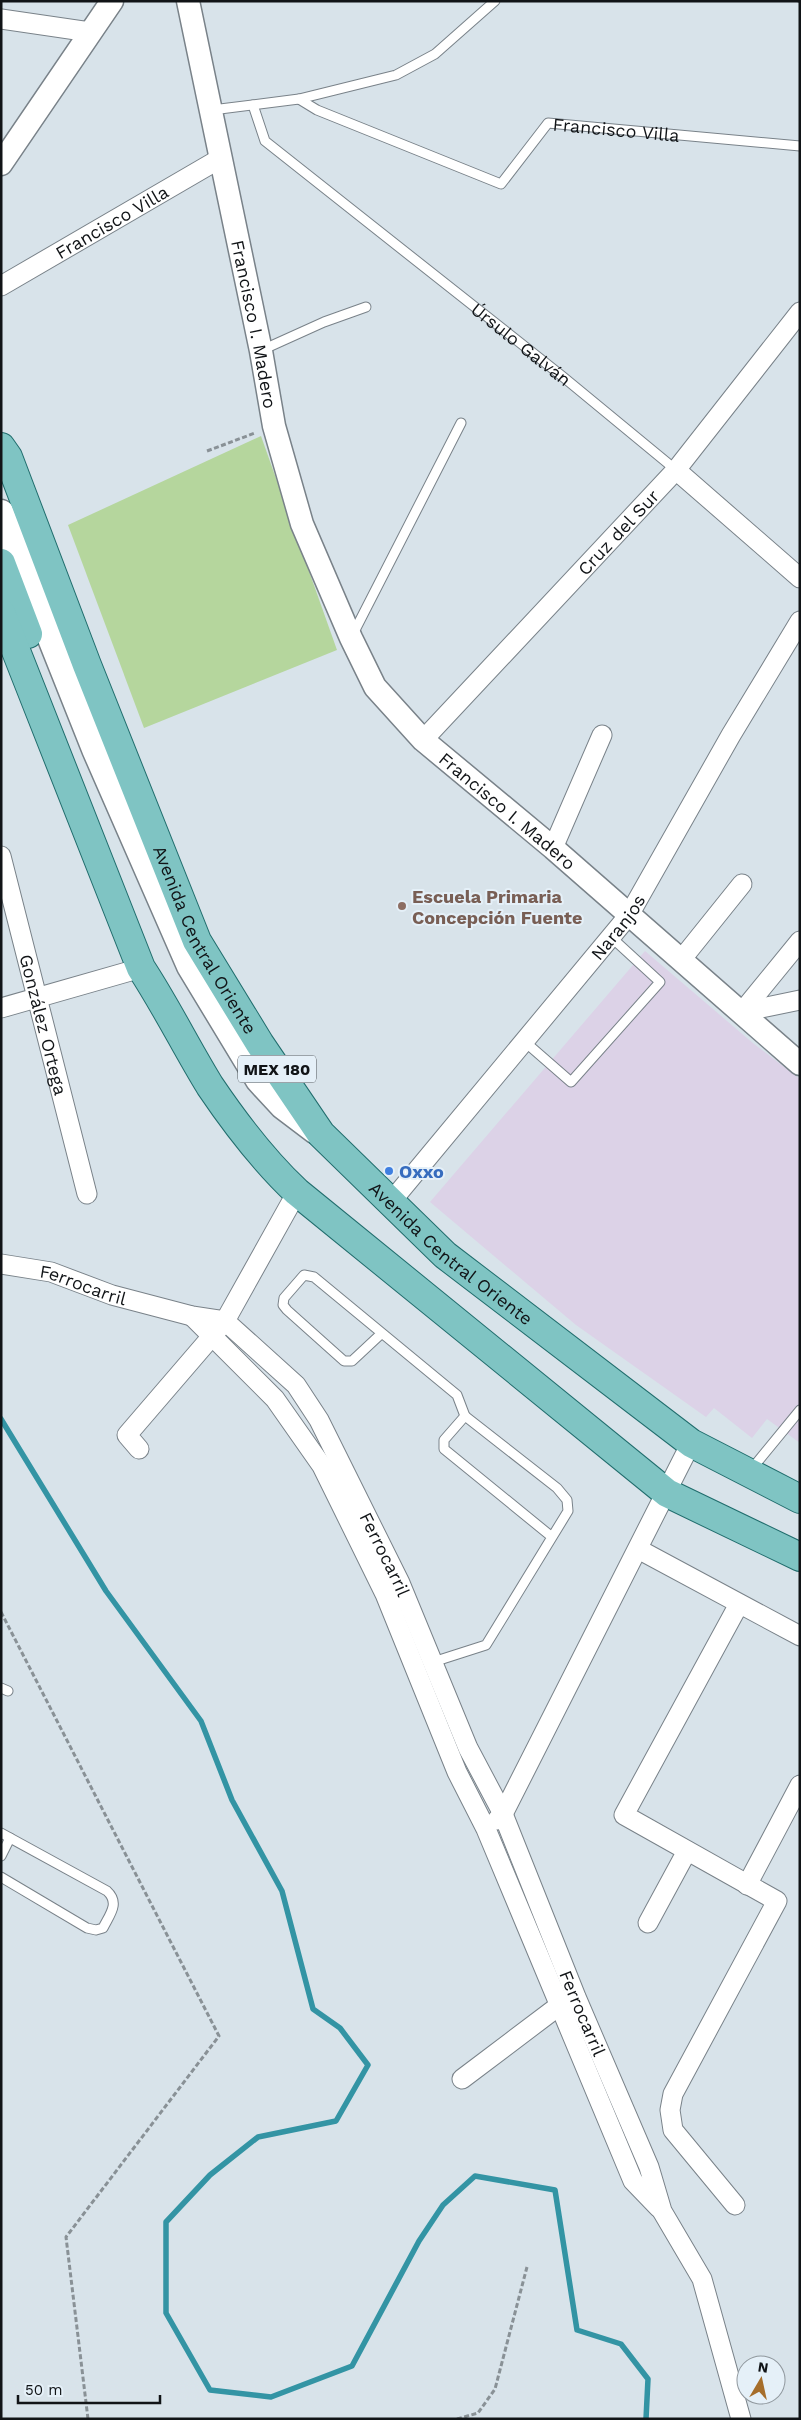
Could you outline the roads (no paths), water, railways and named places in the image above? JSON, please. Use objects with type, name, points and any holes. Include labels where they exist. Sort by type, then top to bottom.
[{"type":"main road","name":"Avenida Central Oriente","points":[[1,447],[8,457],[87,666],[197,940],[260,1044],[321,1134],[390,1203],[446,1255],[690,1444],[800,1499]]},
{"type":"main road","points":[[1,513],[85,753],[166,1006]]},
{"type":"main road","points":[[1,564],[85,753],[190,966],[259,1080],[283,1106],[321,1134]]},
{"type":"main road","name":"MEX 180","points":[[1,613],[141,968],[166,1006],[211,1086],[274,1170],[297,1192],[667,1493],[800,1557]]},
{"type":"street","points":[[1,164],[112,1]]},
{"type":"street","name":"Francisco I. Madero","points":[[188,1],[261,350],[274,426],[302,524],[351,638],[375,687],[423,740],[552,848],[800,1064]]},
{"type":"street","points":[[1,19],[90,32]]},
{"type":"street","name":"Francisco Villa","points":[[1,286],[221,158]]},
{"type":"street","name":"Cruz del Sur","points":[[423,740],[676,470],[800,312]]},
{"type":"street","name":"Úrsulo Galván","points":[[676,470],[800,578]]},
{"type":"street","name":"Naranjos","points":[[390,1203],[629,915],[731,735],[800,621]]},
{"type":"street","points":[[552,848],[602,735]]},
{"type":"street","name":"González Ortega","points":[[1,856],[87,1194]]},
{"type":"street","points":[[681,960],[742,884]]},
{"type":"street","points":[[742,1012],[800,942]]},
{"type":"street","points":[[1,1008],[141,968]]},
{"type":"street","points":[[742,1012],[800,1000]]},
{"type":"street","points":[[139,1449],[127,1435],[226,1321],[297,1192]]},
{"type":"street","name":"Ferrocarril","points":[[1,1264],[51,1272],[112,1295],[192,1316],[226,1321],[296,1385],[319,1420],[400,1583],[468,1748],[503,1814],[576,1998],[649,2167],[662,2211]]},
{"type":"street","name":"Ferrocarril","points":[[192,1316],[211,1338],[275,1399],[322,1466],[385,1594],[457,1772],[486,1829],[633,2181],[662,2211],[702,2279],[741,2419]]},
{"type":"street","points":[[486,1829],[503,1814],[667,1493],[690,1444]]},
{"type":"street","points":[[638,1549],[800,1636]]},
{"type":"street","points":[[735,2205],[673,2130],[670,2110],[673,2094],[777,1901],[624,1815],[739,1604]]},
{"type":"street","points":[[747,1885],[800,1786]]},
{"type":"street","points":[[648,1922],[687,1851]]},
{"type":"street","points":[[462,2079],[560,2005]]},
{"type":"lane","points":[[210,110],[299,99],[396,75],[435,54],[495,1]]},
{"type":"lane","name":"Francisco Villa","points":[[299,99],[317,110],[501,184],[548,123],[800,146]]},
{"type":"lane","name":"Úrsulo Galván","points":[[253,105],[264,140],[562,376],[676,470]]},
{"type":"lane","points":[[261,350],[324,322],[366,307]]},
{"type":"lane","points":[[351,638],[461,423]]},
{"type":"lane","points":[[524,1041],[571,1082],[660,982],[610,937]]},
{"type":"lane","points":[[382,1333],[352,1361],[344,1361],[287,1310],[283,1305],[284,1298],[304,1275],[308,1275],[382,1333],[457,1395],[465,1416],[557,1488],[567,1500],[568,1511],[486,1646],[433,1662]]},
{"type":"lane","points":[[748,1473],[800,1410]]},
{"type":"lane","points":[[465,1416],[444,1440],[444,1449],[552,1537]]},
{"type":"lane","points":[[1,1833],[107,1891],[113,1897],[114,1906],[103,1928],[96,1930],[87,1928],[1,1877]]},
{"type":"lane","points":[[1,1856],[10,1838]]},
{"type":"waterway","points":[[1,1419],[106,1591],[201,1721],[232,1800],[282,1891],[313,2009],[340,2028],[368,2065],[336,2121],[258,2137],[210,2175],[166,2222],[166,2313],[210,2390],[271,2397],[352,2366],[419,2241],[443,2205],[475,2176],[555,2190],[577,2330],[621,2344],[648,2379],[646,2419]]},
{"type":"place","name":"Escuela Primaria Concepción Fuente","points":[[402,906]]},
{"type":"place","name":"Oxxo","points":[[389,1171]]}]
